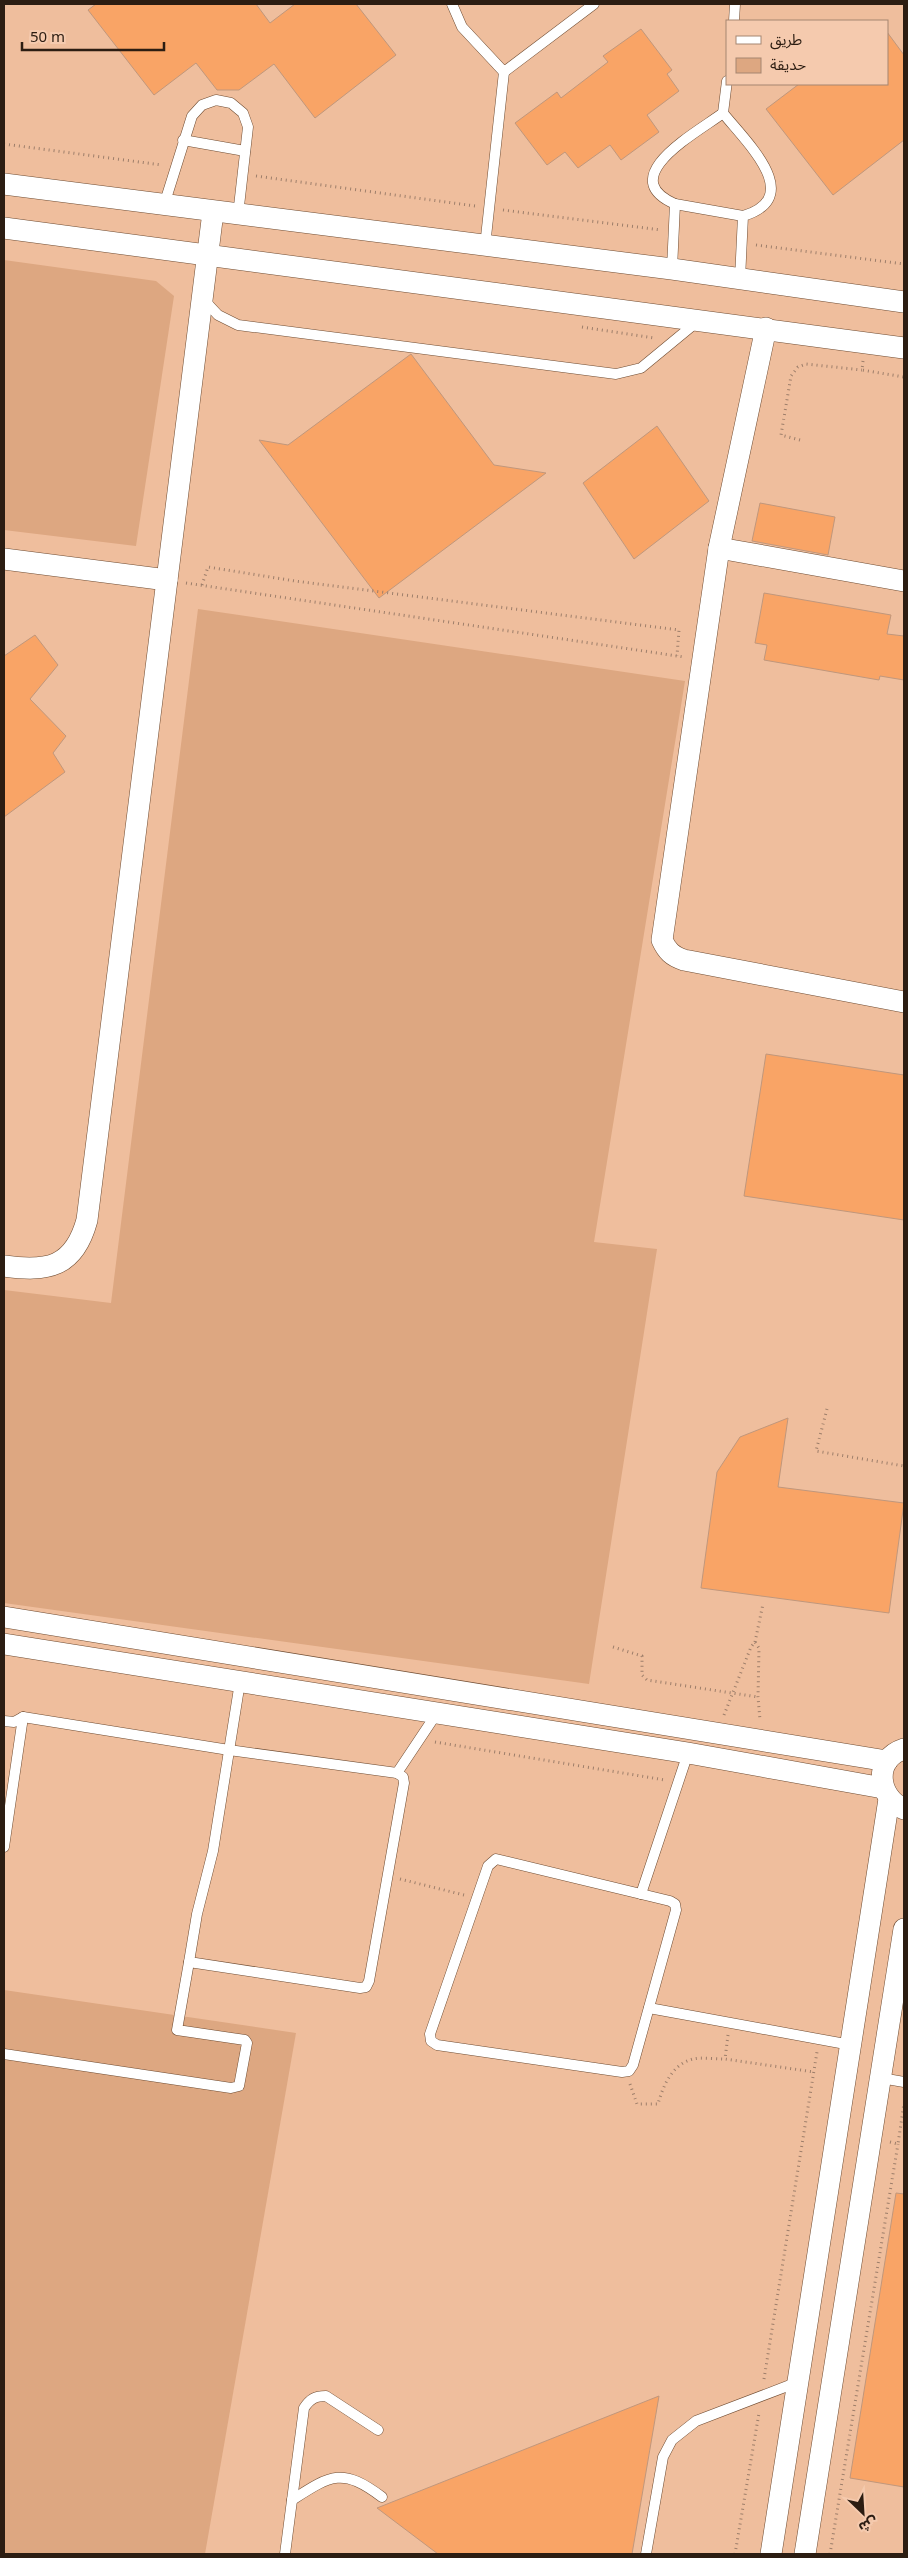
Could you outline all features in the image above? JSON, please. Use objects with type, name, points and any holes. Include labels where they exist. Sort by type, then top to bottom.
[{"type":"street","points":[[4,184],[672,269],[904,302]]},
{"type":"street","points":[[4,1266],[34,1270],[49,1266],[63,1259],[83,1235],[87,1220],[213,212]]},
{"type":"street","points":[[4,228],[766,328],[904,348]]},
{"type":"street","points":[[766,328],[719,548],[662,940],[666,950],[674,957],[684,960],[904,1002]]},
{"type":"street","points":[[719,548],[904,581]]},
{"type":"street","points":[[4,559],[167,580]]},
{"type":"street","points":[[4,1617],[887,1762]]},
{"type":"street","points":[[4,1644],[688,1753],[892,1798]]},
{"type":"street","points":[[771,2554],[892,1798],[883,1770],[892,1755],[904,1749]]},
{"type":"street","points":[[805,2554],[904,1938]]},
{"type":"lane","points":[[452,4],[456,17],[462,27],[504,72]]},
{"type":"lane","points":[[484,246],[504,72],[594,4]]},
{"type":"lane","points":[[734,20],[736,4]]},
{"type":"lane","points":[[723,113],[659,161],[653,173],[654,187],[662,198],[675,204],[742,216],[759,211],[765,204],[770,197],[772,180],[764,165],[723,113],[726,85]]},
{"type":"lane","points":[[164,205],[192,116],[202,105],[216,100],[231,103],[243,113],[248,127],[238,215]]},
{"type":"lane","points":[[183,140],[245,150]]},
{"type":"lane","points":[[672,269],[675,204]]},
{"type":"lane","points":[[740,279],[742,216]]},
{"type":"lane","points":[[202,298],[218,315],[238,325],[616,374],[641,368],[700,320]]},
{"type":"lane","points":[[4,2054],[236,2088],[240,2082],[247,2043],[245,2040],[177,2030],[197,1914],[212,1852],[240,1682]]},
{"type":"lane","points":[[397,1773],[437,1713]]},
{"type":"lane","points":[[4,1847],[23,1717]]},
{"type":"lane","points":[[4,1721],[14,1722],[23,1717],[229,1750],[397,1773],[403,1777],[404,1787],[369,1981],[363,1988],[189,1962]]},
{"type":"lane","points":[[641,1894],[688,1753]]},
{"type":"lane","points":[[496,1859],[670,1901],[676,1908],[634,2065],[626,2072],[437,2045],[431,2041],[430,2034],[477,1898],[488,1866],[496,1859]]},
{"type":"lane","points":[[649,2008],[852,2045]]},
{"type":"lane","points":[[880,2078],[904,2082]]},
{"type":"lane","points":[[646,2554],[663,2457],[672,2440],[696,2421],[798,2382]]},
{"type":"lane","points":[[285,2554],[304,2408],[309,2400],[317,2396],[326,2396],[378,2430]]},
{"type":"lane","points":[[292,2500],[327,2479],[340,2477],[352,2478],[364,2483],[382,2497]]},
{"type":"path","points":[[4,144],[175,167]]},
{"type":"path","points":[[243,174],[674,232]]},
{"type":"path","points":[[741,243],[904,264]]},
{"type":"path","points":[[862,370],[864,342]]},
{"type":"path","points":[[800,440],[781,435],[791,376],[798,367],[806,364],[904,377]]},
{"type":"path","points":[[202,586],[208,567],[295,581],[679,630],[677,656]]},
{"type":"path","points":[[167,580],[702,660]]},
{"type":"path","points":[[826,1409],[816,1450],[904,1466]]},
{"type":"path","points":[[717,1734],[751,1647],[755,1642],[763,1604]]},
{"type":"path","points":[[755,1642],[759,1648],[758,1697],[763,1741]]},
{"type":"path","points":[[613,1647],[642,1656],[642,1675],[647,1680],[732,1695],[758,1697]]},
{"type":"path","points":[[419,1740],[678,1782]]},
{"type":"path","points":[[388,1876],[477,1898]]},
{"type":"path","points":[[725,2059],[730,2023]]},
{"type":"path","points":[[735,2554],[820,2039]]},
{"type":"path","points":[[626,2072],[637,2104],[658,2104],[662,2088],[676,2068],[693,2059],[725,2059],[814,2072]]},
{"type":"path","points":[[830,2554],[904,2103]]},
{"type":"path","points":[[871,2139],[898,2144]]},
{"type":"shaded area","points":[[4,4],[904,4],[904,2554],[4,2554]]},
{"type":"green space","points":[[4,260],[156,281],[174,296],[136,546],[4,530]]},
{"type":"green space","points":[[198,609],[685,681],[594,1242],[657,1249],[589,1684],[4,1603],[4,1290],[111,1303]]},
{"type":"green space","points":[[4,1990],[296,2033],[205,2554],[4,2554]]},
{"type":"building","points":[[96,4],[256,4],[270,23],[295,4],[356,4],[396,55],[315,118],[274,64],[239,90],[217,90],[196,63],[154,95],[88,10]]},
{"type":"building","points":[[641,29],[672,70],[667,74],[679,91],[647,115],[659,132],[621,160],[610,145],[578,168],[565,152],[547,165],[515,123],[557,92],[561,98],[608,62],[603,56]]},
{"type":"building","points":[[888,33],[904,55],[904,140],[833,195],[766,109],[798,85],[888,85]]},
{"type":"building","points":[[411,354],[494,465],[546,473],[379,598],[259,440],[288,445]]},
{"type":"building","points":[[657,426],[709,501],[634,559],[583,483]]},
{"type":"building","points":[[760,503],[835,517],[828,555],[752,541]]},
{"type":"building","points":[[764,593],[891,615],[887,634],[904,636],[904,680],[880,676],[879,680],[764,660],[767,645],[755,643]]},
{"type":"building","points":[[35,635],[58,665],[30,699],[66,736],[53,753],[65,772],[4,817],[4,656]]},
{"type":"building","points":[[766,1054],[904,1075],[904,1220],[744,1196]]},
{"type":"building","points":[[788,1418],[778,1487],[904,1503],[889,1613],[701,1588],[717,1472],[740,1437]]},
{"type":"building","points":[[896,2193],[904,2194],[904,2487],[850,2478]]},
{"type":"building","points":[[659,2396],[632,2554],[438,2554],[377,2508]]}]
